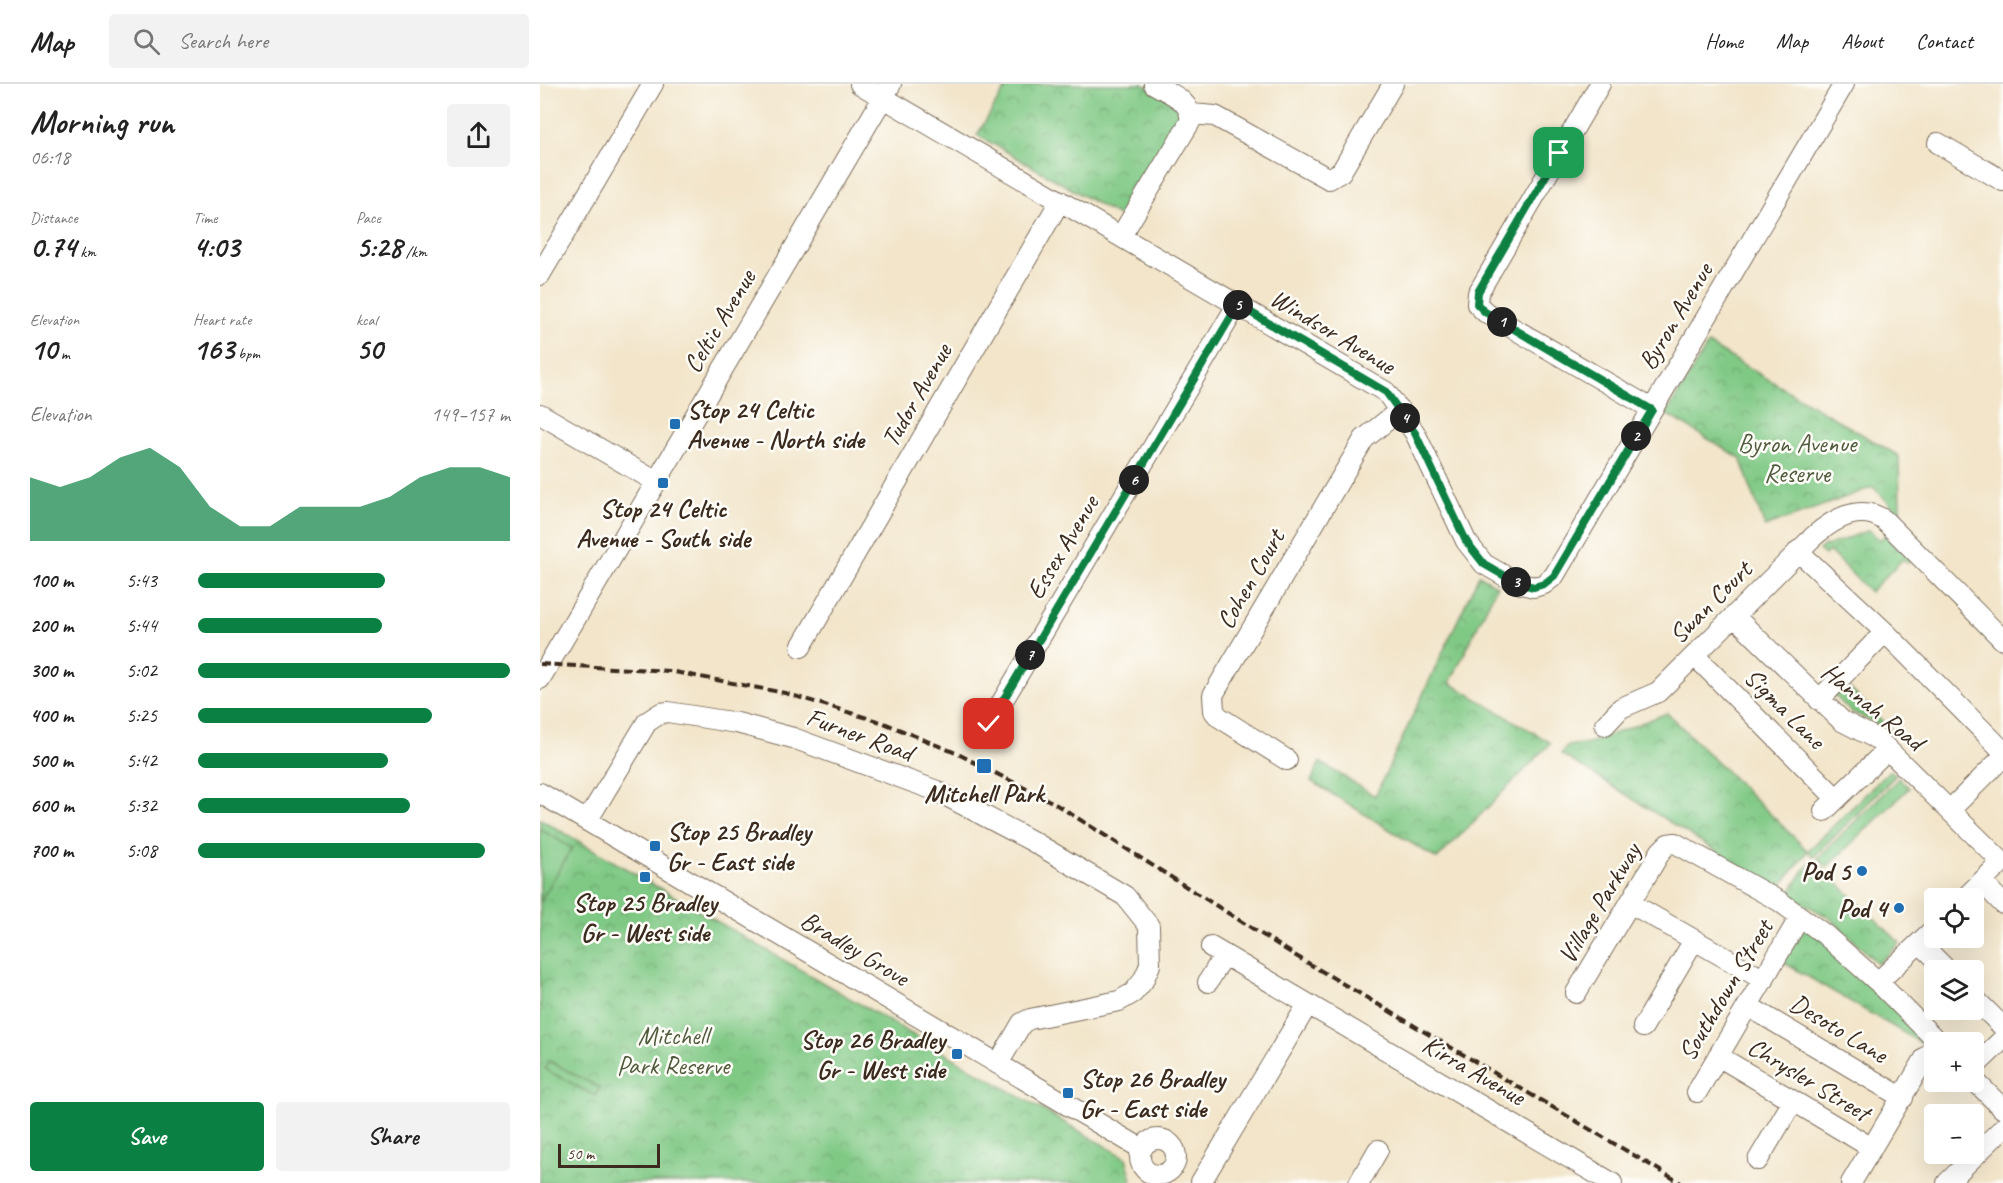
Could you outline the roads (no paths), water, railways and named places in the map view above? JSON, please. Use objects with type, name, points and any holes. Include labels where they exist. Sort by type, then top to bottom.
[{"type":"street","points":[[540,275],[652,84]]},
{"type":"street","name":"Windsor Avenue","points":[[860,84],[887,91],[1060,201],[1386,392],[1415,433],[1466,541],[1484,564],[1517,583],[1534,587],[1544,584],[1554,576]]},
{"type":"street","points":[[1121,236],[1190,122],[1191,114],[1186,103],[1154,84]]},
{"type":"street","points":[[1191,114],[1215,116],[1329,179],[1341,172],[1393,84]]},
{"type":"street","points":[[1600,84],[1478,292],[1477,304],[1485,312],[1652,410]]},
{"type":"street","name":"Byron Avenue","points":[[1554,576],[1839,86]]},
{"type":"street","name":"Celtic Avenue","points":[[540,680],[655,481],[887,91]]},
{"type":"street","points":[[1938,143],[2003,181]]},
{"type":"street","name":"Tudor Avenue","points":[[801,647],[1060,201]]},
{"type":"street","name":"Essex Avenue","points":[[989,724],[1238,305]]},
{"type":"street","name":"Cohen Court","points":[[1287,760],[1219,717],[1212,704],[1213,695],[1364,439],[1400,410]]},
{"type":"street","points":[[540,414],[655,481]]},
{"type":"street","name":"Swan Court","points":[[1605,725],[1621,708],[1658,692],[1798,551],[1835,519],[1850,514],[1875,513],[1884,520],[2003,640]]},
{"type":"street","points":[[1798,551],[1884,632],[2003,751]]},
{"type":"street","name":"Hannah Road","points":[[1735,617],[1842,721],[1877,739],[1887,748],[2002,861]]},
{"type":"street","points":[[1818,700],[1884,632]]},
{"type":"street","name":"Sigma Lane","points":[[1695,656],[1831,805],[1887,748]]},
{"type":"street","name":"Furner Road","points":[[588,821],[647,722],[661,712],[668,712],[737,723],[794,738],[926,787],[1032,841],[1125,896],[1149,926],[1152,945],[1150,965],[1143,981],[1133,993],[1119,1001],[1029,1018],[1022,1023],[998,1064]]},
{"type":"street","points":[[1950,810],[2003,757]]},
{"type":"street","name":"Bradley Grove","points":[[540,793],[1142,1149]]},
{"type":"street","name":"Village Parkway","points":[[1576,993],[1661,851],[1668,844],[1676,843],[1779,901],[1800,916],[1878,982],[1928,1032]]},
{"type":"street","points":[[1976,888],[2002,861]]},
{"type":"street","points":[[1982,882],[2003,904]]},
{"type":"street","points":[[1630,903],[1764,980]]},
{"type":"street","name":"Southdown Street","points":[[1697,1092],[1800,916]]},
{"type":"street","points":[[1878,982],[1924,939]]},
{"type":"street","points":[[1643,1027],[1694,940]]},
{"type":"street","points":[[1920,943],[1937,960]]},
{"type":"street","name":"Kirra Avenue","points":[[1208,982],[1217,951],[1612,1183]]},
{"type":"street","points":[[1173,1166],[1201,1183],[1308,1004]]},
{"type":"street","name":"Desoto Lane","points":[[1748,1006],[1903,1098]]},
{"type":"street","points":[[1984,1008],[2003,1027]]},
{"type":"street","points":[[1984,1057],[2003,1039]]},
{"type":"street","name":"Chrysler Street","points":[[1718,1056],[1872,1148]]},
{"type":"street","points":[[1851,1183],[1924,1060]]},
{"type":"street","points":[[1984,1088],[2000,1100]]},
{"type":"street","points":[[1758,1160],[1792,1101]]},
{"type":"street","points":[[1955,1180],[2003,1128]]},
{"type":"street","points":[[1152,1140],[1165,1141],[1174,1149],[1173,1166],[1160,1175],[1148,1178],[1141,1164],[1142,1149],[1152,1140]]},
{"type":"street","points":[[1359,1183],[1378,1150]]},
{"type":"railway","points":[[540,664],[669,671],[785,693],[884,723],[958,754],[1052,802],[1296,956],[1681,1183]]},
{"type":"place","name":"Stop 24 Celtic Avenue - North side","points":[[675,424]]},
{"type":"place","name":"Stop 24 Celtic Avenue - South side","points":[[663,483]]},
{"type":"place","name":"Mitchell Park","points":[[984,766]]},
{"type":"place","name":"Stop 25 Bradley Gr - East side","points":[[655,846]]},
{"type":"place","name":"Pod 5","points":[[1862,871]]},
{"type":"place","name":"Stop 25 Bradley Gr - West side","points":[[645,877]]},
{"type":"place","name":"Pod 4","points":[[1899,908]]},
{"type":"place","name":"Stop 26 Bradley Gr - West side","points":[[957,1054]]},
{"type":"place","name":"Stop 26 Bradley Gr - East side","points":[[1068,1093]]},
{"type":"park label","name":"Byron Avenue Reserve","points":[[1797,458]]},
{"type":"park label","name":"Mitchell Park Reserve","points":[[673,1050]]}]
